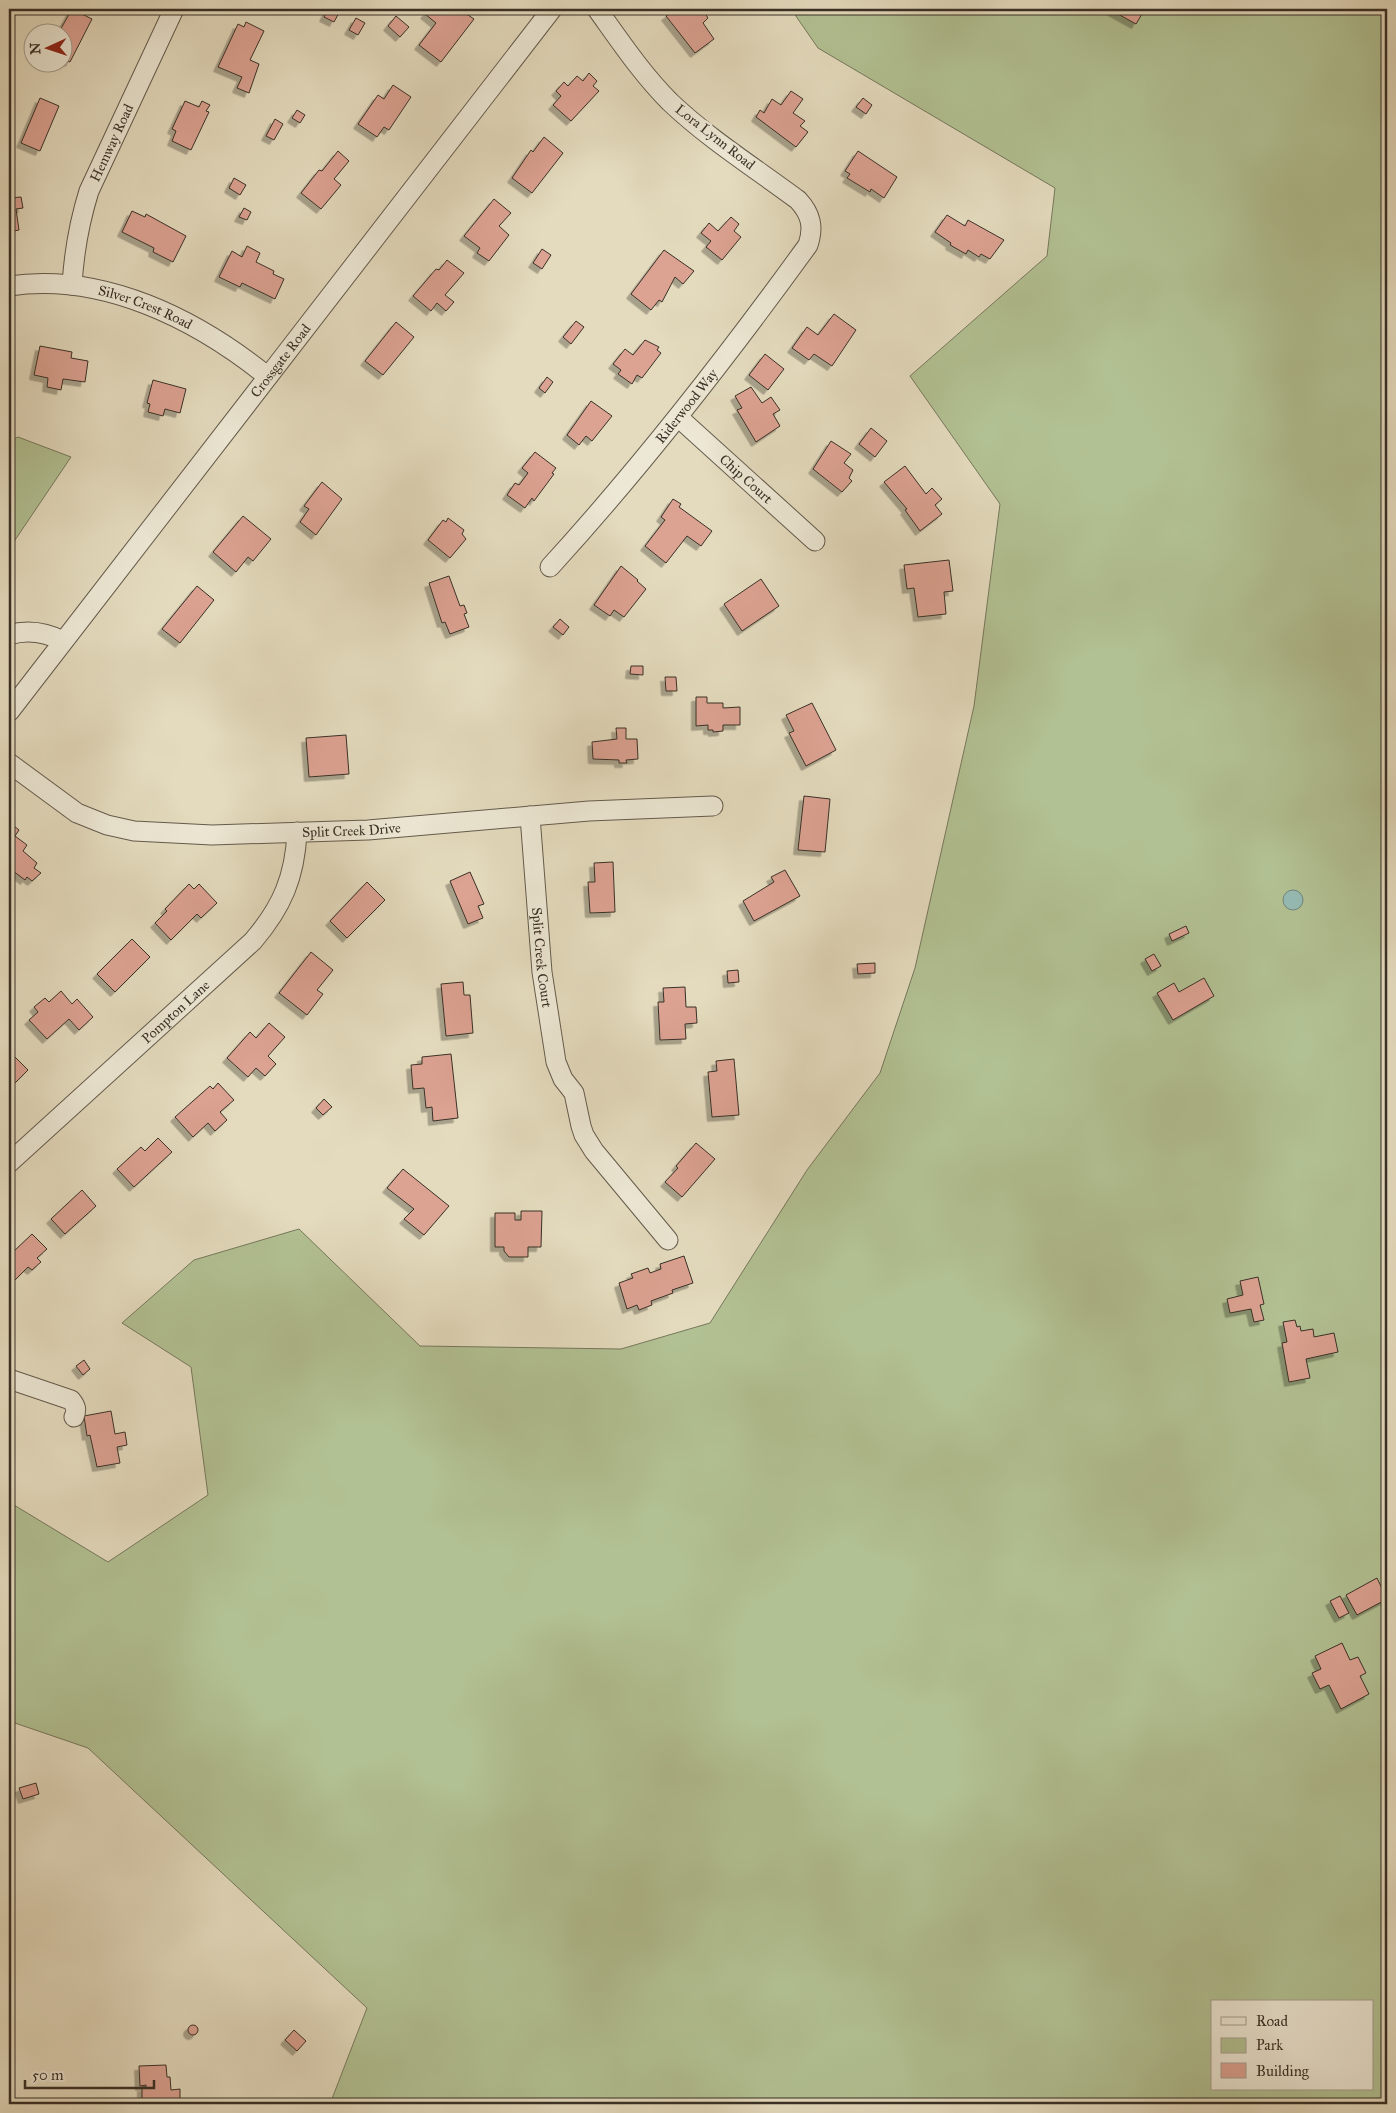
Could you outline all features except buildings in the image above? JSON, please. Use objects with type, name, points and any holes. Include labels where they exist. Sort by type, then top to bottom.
[{"type":"street","name":"Hemway Road","points":[[72,285],[79,222],[89,191],[174,9]]},
{"type":"street","name":"Crossgate Road","points":[[9,712],[552,9]]},
{"type":"street","name":"Lora Lynn Road","points":[[597,9],[642,71],[670,102],[701,129],[798,200],[807,209],[811,220],[811,236]]},
{"type":"street","name":"Riderwood Way","points":[[550,568],[610,502],[732,350],[808,245],[811,236]]},
{"type":"street","name":"Silver Crest Road","points":[[9,286],[72,285],[124,297],[176,317],[204,331],[237,352],[267,376]]},
{"type":"street","name":"Chip Court","points":[[678,417],[815,541]]},
{"type":"street","points":[[9,634],[35,632],[62,641]]},
{"type":"street","name":"Split Creek Drive","points":[[9,763],[77,813],[108,826],[134,831],[190,834],[368,830],[590,811],[713,806]]},
{"type":"street","name":"Split Creek Court","points":[[530,816],[542,972],[556,1062],[563,1079],[574,1093],[584,1136],[668,1240]]},
{"type":"street","name":"Pompton Lane","points":[[9,1163],[253,941],[270,922],[282,900],[291,877],[296,852],[297,832]]},
{"type":"street","points":[[9,1379],[71,1400],[76,1405],[74,1417]]},
{"type":"green space","points":[[791,9],[1387,9],[1387,2104],[330,2104],[367,2008],[88,1748],[9,1721],[9,1502],[108,1562],[208,1495],[191,1367],[122,1323],[194,1260],[299,1229],[420,1346],[621,1349],[710,1323],[807,1170],[880,1073],[915,968],[974,706],[1000,504],[910,376],[1047,256],[1055,188],[818,48]]},
{"type":"green space","points":[[18,437],[71,457],[9,549],[9,441]]},
{"type":"water","points":[[1293,890],[1300,893],[1303,900],[1300,907],[1293,910],[1286,907],[1283,900],[1286,893]]}]
